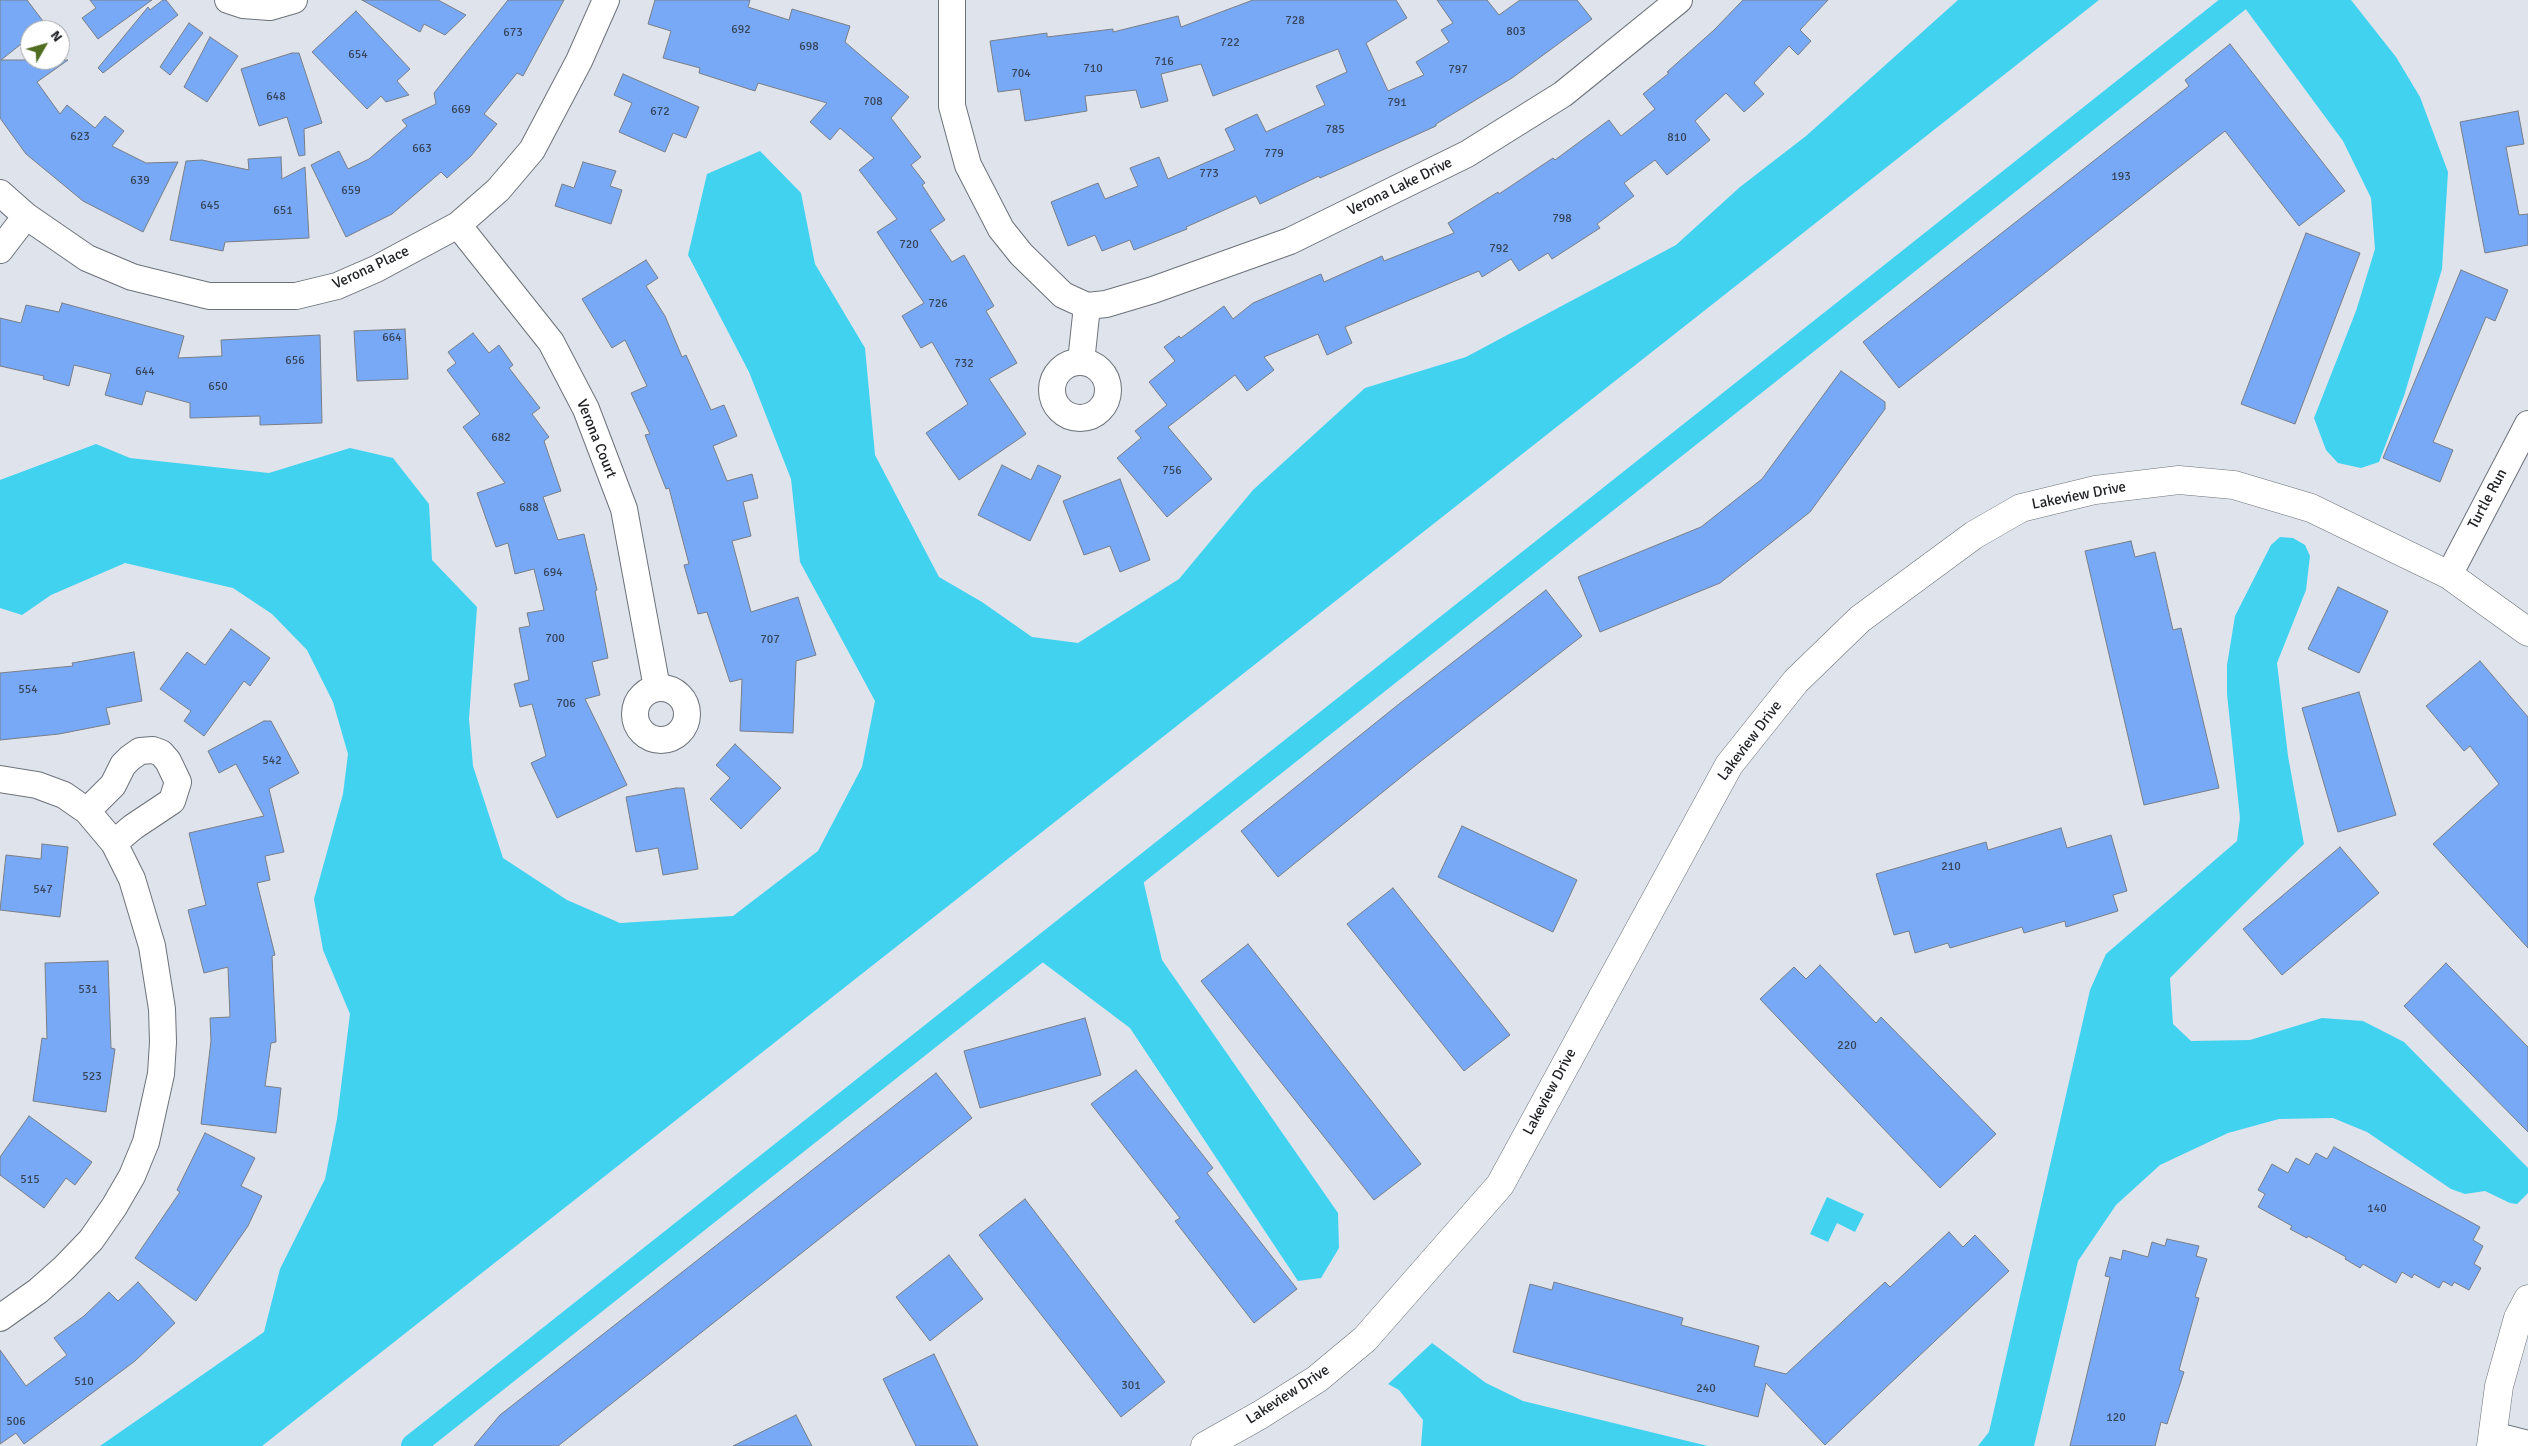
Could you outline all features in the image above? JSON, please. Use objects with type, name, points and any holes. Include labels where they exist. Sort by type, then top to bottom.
[{"type":"street","points":[[228,0],[242,6],[270,7],[294,0]]},
{"type":"street","name":"Verona Place","points":[[0,193],[26,216],[87,258],[132,277],[209,296],[296,296],[337,286],[376,269],[458,225],[498,190],[532,150],[579,61],[606,0]]},
{"type":"street","points":[[952,0],[952,106],[968,165],[1001,229],[1021,254],[1063,295],[1087,306],[1081,362]]},
{"type":"street","name":"Verona Lake Drive","points":[[1087,306],[1106,304],[1153,290],[1290,241],[1467,154],[1563,94],[1679,0]]},
{"type":"street","points":[[0,250],[26,216]]},
{"type":"street","name":"Verona Court","points":[[458,225],[552,342],[586,409],[624,509],[657,688]]},
{"type":"street","name":"Turtle Run","points":[[2449,575],[2528,424]]},
{"type":"street","name":"Lakeview Drive","points":[[1205,1446],[1260,1415],[1317,1379],[1365,1339],[1500,1185],[1729,765],[1796,681],[1860,619],[1974,535],[2021,508],[2095,490],[2179,480],[2234,485],[2311,508],[2449,575],[2528,632]]},
{"type":"street","points":[[87,812],[113,785],[123,765],[140,751],[153,750],[160,753],[168,761],[178,782],[172,802],[133,827],[114,844]]},
{"type":"street","points":[[0,779],[37,786],[64,795],[87,812],[114,844],[132,879],[145,918],[158,977],[163,1042],[162,1074],[146,1142],[132,1176],[114,1207],[90,1240],[38,1291],[0,1318]]},
{"type":"street","points":[[2528,1300],[2518,1318],[2499,1386],[2492,1440],[2528,1444]]},
{"type":"water","points":[[1958,0],[2099,0],[262,1446],[100,1446],[264,1332],[280,1269],[325,1179],[337,1119],[350,1014],[323,950],[314,899],[343,794],[348,754],[333,702],[307,650],[272,614],[233,588],[125,563],[51,595],[22,615],[0,608],[0,480],[96,444],[130,458],[269,473],[350,448],[393,458],[429,504],[432,560],[477,607],[469,719],[473,766],[503,858],[567,900],[620,923],[733,916],[818,851],[862,767],[875,701],[800,562],[791,479],[749,372],[688,255],[707,174],[760,151],[801,193],[815,264],[865,348],[875,455],[939,577],[982,602],[1032,637],[1078,643],[1179,579],[1253,490],[1365,388],[1466,357],[1676,245],[1740,187],[1806,136]]},
{"type":"water","points":[[2239,0],[2351,0],[2396,57],[2420,97],[2448,172],[2442,269],[2404,396],[2379,462],[2361,468],[2338,463],[2326,450],[2314,418],[2356,311],[2375,249],[2371,198],[2343,141]]},
{"type":"water","points":[[2280,537],[2293,538],[2305,545],[2310,556],[2306,590],[2277,663],[2288,756],[2304,844],[2170,978],[2173,1024],[2191,1041],[2250,1040],[2322,1018],[2363,1021],[2404,1042],[2528,1168],[2528,1193],[2517,1204],[2510,1203],[2485,1191],[2465,1194],[2451,1189],[2367,1132],[2333,1118],[2279,1119],[2228,1133],[2160,1165],[2116,1205],[2078,1261],[2034,1446],[1978,1446],[1989,1432],[2090,990],[2106,954],[2237,841],[2240,818],[2227,694],[2227,665],[2235,616],[2271,545]]},
{"type":"water","points":[[1140,867],[1162,960],[1338,1213],[1339,1248],[1321,1278],[1298,1281],[1130,1028],[1033,955]]},
{"type":"water","points":[[1827,1197],[1864,1214],[1855,1232],[1837,1223],[1828,1242],[1810,1234]]},
{"type":"water","points":[[1432,1343],[1486,1383],[1523,1401],[1708,1446],[1421,1446],[1423,1420],[1399,1390],[1388,1384]]},
{"type":"building","points":[[0,0],[27,0],[42,20],[20,20],[20,45],[1,60],[20,60],[20,70],[54,70],[37,82],[60,114],[67,105],[95,128],[105,116],[124,131],[112,146],[146,163],[178,162],[143,232],[83,201],[26,154],[0,118]]},
{"type":"building","points":[[90,0],[152,0],[98,39],[82,18],[96,8]]},
{"type":"building","points":[[163,0],[166,0],[178,15],[103,73],[98,68],[148,7],[150,10]]},
{"type":"building","points":[[362,0],[438,0],[466,15],[445,35],[424,24],[420,32]]},
{"type":"building","points":[[508,0],[564,0],[523,76],[517,73],[484,114],[497,124],[471,156],[447,178],[441,172],[392,214],[346,237],[311,165],[339,151],[348,169],[369,159],[407,126],[402,120],[436,104],[434,93]]},
{"type":"building","points":[[655,0],[750,0],[748,7],[789,20],[792,9],[850,26],[845,42],[909,97],[891,118],[921,157],[911,165],[925,183],[922,185],[945,220],[930,230],[952,262],[964,255],[994,306],[986,311],[1017,363],[989,379],[1026,434],[959,480],[926,433],[968,404],[932,342],[921,348],[902,316],[924,303],[877,232],[897,219],[859,170],[874,158],[840,128],[830,140],[810,122],[827,103],[758,83],[755,91],[699,73],[700,68],[663,58],[671,31],[648,24]]},
{"type":"building","points":[[1253,0],[1396,0],[1407,18],[1366,43],[1388,91],[1424,75],[1416,62],[1449,42],[1441,30],[1453,23],[1437,0],[1487,0],[1499,15],[1520,0],[1577,0],[1592,19],[1512,78],[1436,124],[1436,126],[1320,178],[1319,176],[1260,204],[1256,196],[1186,227],[1187,229],[1134,250],[1130,240],[1102,251],[1095,235],[1068,246],[1051,202],[1098,183],[1105,199],[1138,186],[1130,168],[1159,157],[1168,179],[1235,150],[1225,129],[1257,114],[1266,132],[1325,105],[1316,86],[1347,72],[1338,49],[1213,96],[1201,64],[1161,74],[1168,101],[1141,108],[1136,90],[1085,96],[1087,111],[1025,121],[1020,89],[998,92],[990,41],[1047,33],[1047,37],[1113,29],[1113,32],[1178,16],[1181,27]]},
{"type":"building","points":[[1743,0],[1828,0],[1800,30],[1811,41],[1798,55],[1789,46],[1754,83],[1764,94],[1744,112],[1726,93],[1695,121],[1710,140],[1667,175],[1655,160],[1624,183],[1634,196],[1597,224],[1600,228],[1552,259],[1548,253],[1519,271],[1511,259],[1482,277],[1479,271],[1345,327],[1352,343],[1327,355],[1318,334],[1264,357],[1274,370],[1247,391],[1235,375],[1168,427],[1212,479],[1167,517],[1117,458],[1141,438],[1135,431],[1167,405],[1149,382],[1175,361],[1164,347],[1179,336],[1181,338],[1224,306],[1233,319],[1253,303],[1321,274],[1324,282],[1382,256],[1384,261],[1454,233],[1448,223],[1498,192],[1499,194],[1553,158],[1555,160],[1609,120],[1621,136],[1655,109],[1643,94],[1669,73],[1667,72],[1714,30]]},
{"type":"building","points":[[356,11],[410,69],[397,81],[409,95],[386,102],[381,96],[367,109],[312,52]]},
{"type":"building","points":[[189,23],[203,33],[170,75],[160,67]]},
{"type":"building","points":[[210,37],[238,56],[207,102],[184,87]]},
{"type":"building","points":[[2230,44],[2345,191],[2299,226],[2225,131],[1899,388],[1863,342],[2189,86],[2185,80]]},
{"type":"building","points":[[292,53],[299,53],[322,123],[304,129],[305,155],[299,156],[287,117],[259,126],[241,69]]},
{"type":"building","points":[[623,74],[699,107],[686,138],[673,133],[665,152],[619,132],[632,103],[614,95]]},
{"type":"building","points":[[2518,111],[2524,144],[2506,147],[2519,215],[2528,214],[2528,245],[2485,253],[2460,122]]},
{"type":"building","points":[[281,157],[282,179],[305,167],[309,238],[225,242],[223,251],[170,240],[186,161],[202,160],[249,170],[248,159]]},
{"type":"building","points":[[583,162],[616,171],[610,186],[622,190],[611,224],[555,206],[562,184],[574,188]]},
{"type":"building","points":[[2306,233],[2360,253],[2295,424],[2241,404]]},
{"type":"building","points":[[646,260],[658,278],[646,286],[665,316],[682,357],[686,355],[711,410],[724,405],[737,436],[713,446],[727,481],[752,474],[758,498],[743,502],[751,536],[732,541],[751,612],[798,597],[816,655],[796,661],[793,733],[740,731],[742,679],[730,682],[707,612],[698,614],[684,565],[689,564],[669,488],[666,489],[645,435],[650,434],[631,393],[647,386],[625,340],[612,348],[582,299]]},
{"type":"building","points":[[2461,270],[2508,290],[2495,321],[2486,317],[2433,442],[2453,450],[2440,482],[2383,458]]},
{"type":"building","points":[[62,303],[184,336],[178,358],[222,356],[221,340],[320,335],[322,423],[260,425],[260,416],[190,418],[190,403],[146,391],[142,405],[105,395],[111,374],[74,365],[69,386],[43,379],[44,376],[0,366],[0,318],[21,323],[26,305],[59,312]]},
{"type":"building","points":[[405,329],[408,379],[357,381],[354,331]]},
{"type":"building","points":[[473,333],[489,353],[499,345],[513,365],[509,368],[540,408],[532,414],[549,437],[544,441],[561,491],[543,497],[558,540],[584,534],[597,590],[595,591],[608,658],[592,662],[600,695],[585,699],[627,785],[557,818],[531,763],[546,756],[532,704],[520,707],[514,684],[529,680],[519,628],[530,626],[527,613],[544,610],[534,569],[515,574],[508,543],[496,547],[477,493],[505,483],[463,427],[480,414],[447,370],[456,363],[448,352]]},
{"type":"building","points":[[1841,371],[1885,402],[1885,409],[1810,512],[1720,583],[1600,632],[1578,577],[1701,527],[1762,479]]},
{"type":"building","points":[[1002,465],[1031,480],[1038,465],[1061,476],[1030,541],[978,515]]},
{"type":"building","points":[[1120,479],[1150,560],[1120,572],[1110,546],[1084,555],[1063,501]]},
{"type":"building","points":[[2131,541],[2135,557],[2155,552],[2173,630],[2181,628],[2219,788],[2144,805],[2085,551]]},
{"type":"building","points":[[2338,587],[2388,611],[2359,673],[2308,649]]},
{"type":"building","points":[[1546,590],[1582,636],[1421,761],[1278,877],[1241,831],[1399,704]]},
{"type":"building","points":[[231,629],[270,658],[250,686],[244,681],[204,736],[184,721],[191,711],[160,689],[187,652],[205,665]]},
{"type":"building","points":[[134,652],[142,701],[106,708],[110,724],[59,734],[0,740],[0,673],[73,666],[72,663]]},
{"type":"building","points":[[2480,661],[2528,717],[2528,948],[2433,844],[2499,784],[2470,746],[2464,751],[2426,706]]},
{"type":"building","points":[[2359,692],[2396,815],[2338,832],[2302,708]]},
{"type":"building","points":[[264,721],[271,721],[299,773],[269,789],[284,852],[265,856],[270,880],[257,883],[275,955],[272,956],[276,1042],[271,1043],[265,1086],[281,1088],[276,1133],[201,1124],[211,1041],[210,1018],[230,1017],[228,967],[204,973],[188,910],[206,905],[189,833],[264,816],[236,764],[219,773],[208,751]]},
{"type":"building","points":[[735,744],[781,788],[741,829],[710,799],[730,778],[716,765]]},
{"type":"building","points":[[684,788],[698,869],[663,875],[658,848],[636,852],[626,797]]},
{"type":"building","points":[[1462,826],[1577,880],[1553,932],[1438,877]]},
{"type":"building","points":[[2061,828],[2067,848],[2111,835],[2127,891],[2113,895],[2118,911],[2066,927],[2065,921],[2024,933],[2022,927],[1950,948],[1948,943],[1915,953],[1909,931],[1894,935],[1876,874],[1986,842],[1988,850]]},
{"type":"building","points":[[42,844],[68,847],[60,917],[0,910],[6,855],[41,859]]},
{"type":"building","points":[[2340,847],[2379,893],[2282,975],[2243,929]]},
{"type":"building","points":[[1393,888],[1510,1035],[1464,1071],[1347,924]]},
{"type":"building","points":[[1248,944],[1421,1164],[1374,1200],[1201,981]]},
{"type":"building","points":[[108,961],[111,1048],[115,1049],[106,1112],[33,1101],[42,1038],[47,1039],[45,963]]},
{"type":"building","points":[[2446,963],[2528,1047],[2528,1132],[2404,1006]]},
{"type":"building","points":[[1820,965],[1876,1023],[1881,1017],[1996,1134],[1940,1188],[1760,999],[1794,967],[1806,979]]},
{"type":"building","points":[[1085,1018],[1101,1075],[980,1108],[964,1051]]},
{"type":"building","points":[[1136,1070],[1213,1168],[1207,1173],[1297,1289],[1254,1323],[1175,1221],[1180,1218],[1091,1104]]},
{"type":"building","points":[[936,1073],[972,1118],[558,1446],[474,1446],[500,1415]]},
{"type":"building","points":[[29,1116],[92,1162],[75,1185],[66,1178],[44,1208],[0,1175],[0,1157]]},
{"type":"building","points":[[205,1133],[255,1158],[241,1186],[262,1196],[248,1226],[196,1301],[135,1258],[180,1192],[177,1190]]},
{"type":"building","points":[[2334,1147],[2480,1227],[2473,1240],[2483,1246],[2474,1264],[2481,1268],[2469,1290],[2454,1282],[2452,1286],[2443,1281],[2439,1288],[2414,1274],[2412,1278],[2402,1272],[2396,1283],[2363,1264],[2360,1268],[2345,1259],[2346,1257],[2308,1236],[2307,1238],[2290,1229],[2292,1226],[2258,1207],[2265,1194],[2258,1190],[2272,1164],[2288,1173],[2296,1158],[2309,1165],[2316,1153],[2327,1159]]},
{"type":"building","points":[[1025,1199],[1165,1382],[1121,1417],[979,1235]]},
{"type":"building","points":[[1949,1232],[1963,1247],[1975,1235],[2009,1271],[1825,1445],[1766,1383],[1758,1417],[1513,1352],[1530,1284],[1552,1290],[1554,1282],[1683,1318],[1681,1325],[1759,1346],[1754,1366],[1786,1374],[1885,1282],[1890,1287]]},
{"type":"building","points":[[2167,1239],[2199,1246],[2196,1256],[2207,1259],[2195,1297],[2199,1298],[2179,1370],[2184,1372],[2167,1424],[2161,1422],[2155,1446],[2070,1446],[2110,1277],[2105,1276],[2110,1257],[2121,1260],[2123,1250],[2148,1257],[2152,1242],[2165,1246]]},
{"type":"building","points":[[949,1255],[983,1299],[930,1341],[896,1297]]},
{"type":"building","points":[[138,1282],[175,1323],[135,1361],[24,1444],[16,1433],[0,1444],[0,1350],[26,1386],[67,1355],[54,1338],[84,1316],[109,1292],[118,1301]]},
{"type":"building","points":[[934,1354],[978,1446],[916,1446],[883,1379]]},
{"type":"building","points":[[796,1415],[812,1446],[733,1446]]},
{"type":"waterway","points":[[413,1446],[2238,0]]}]
